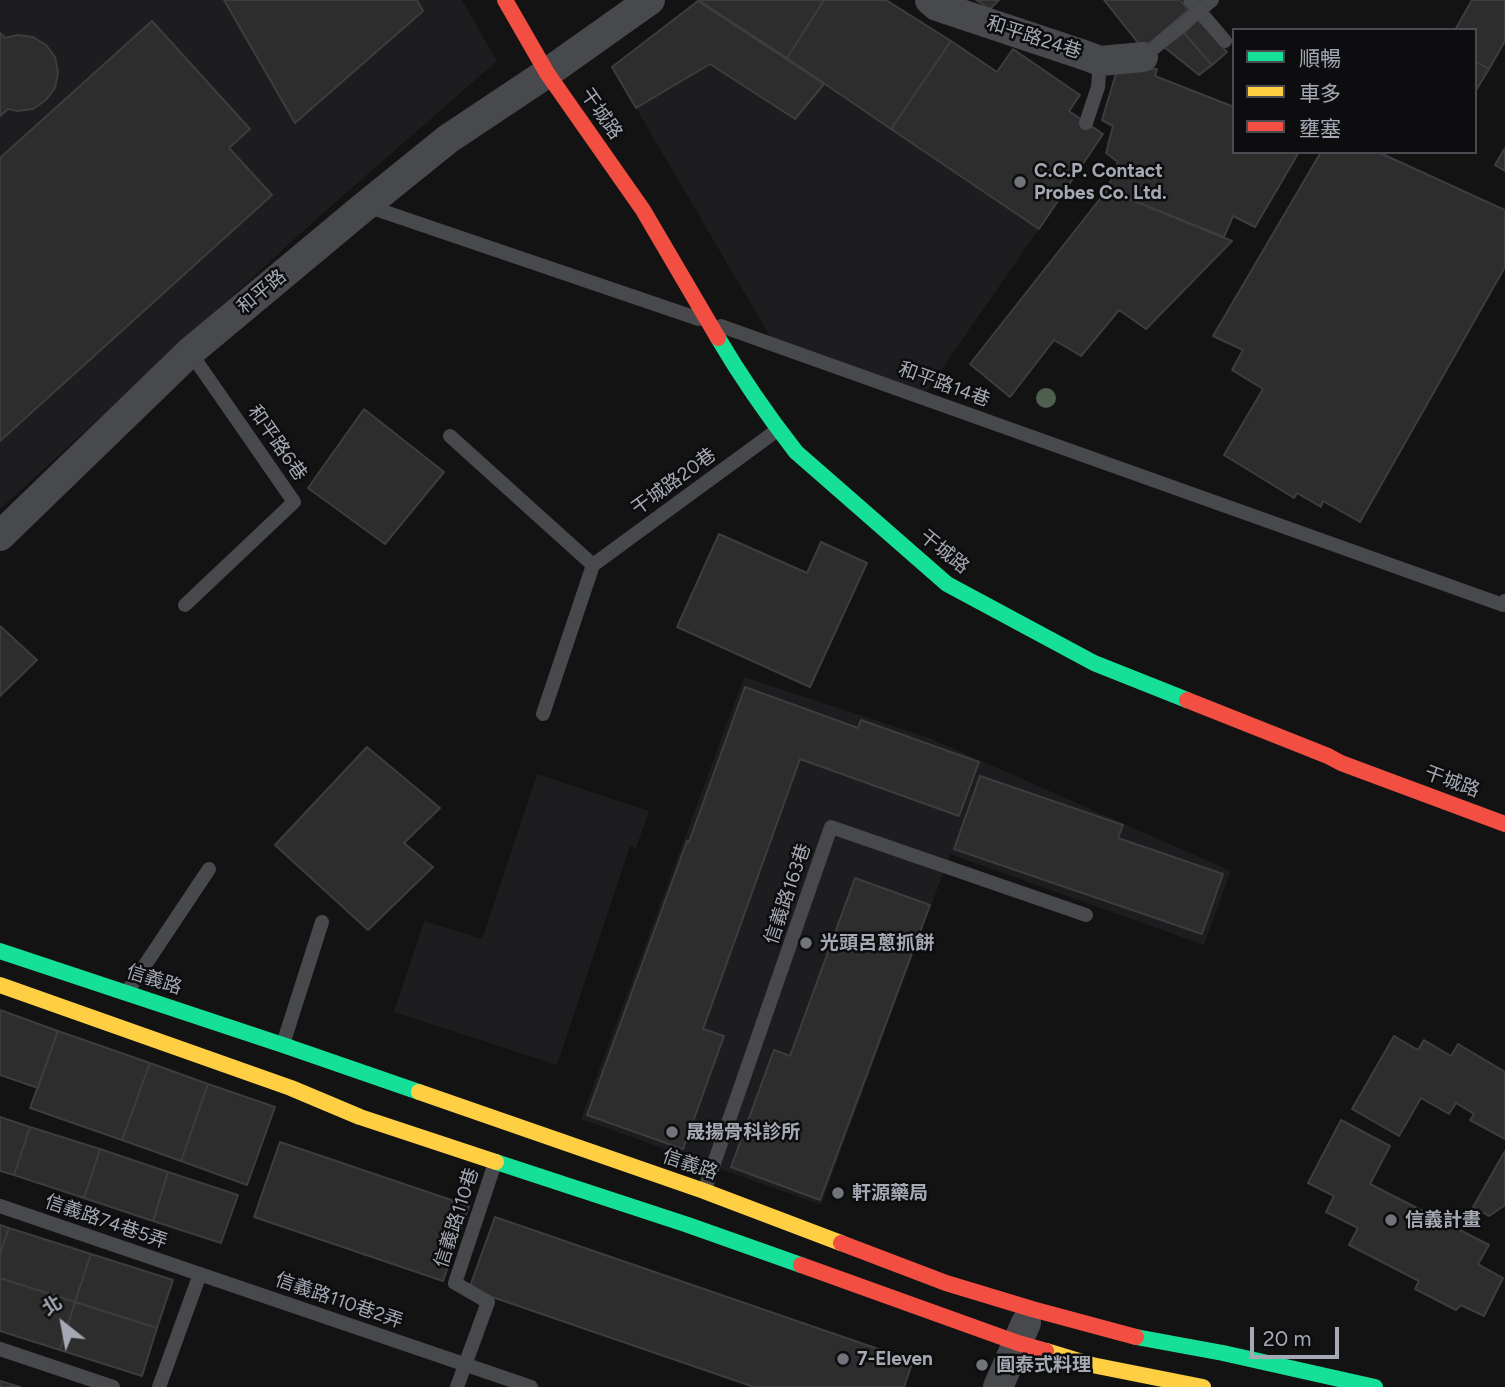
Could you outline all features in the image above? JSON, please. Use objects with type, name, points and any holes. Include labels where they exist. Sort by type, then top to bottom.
[{"type":"street","points":[[505,0],[547,74]]},
{"type":"street","name":"和平路","points":[[0,536],[190,352],[365,206],[448,139],[547,74],[650,0]]},
{"type":"street","name":"和平路24巷","points":[[930,0],[937,6],[1100,61],[1143,57]]},
{"type":"street","name":"干城路","points":[[547,74],[643,210],[734,365],[796,452],[947,584],[1094,663],[1341,763],[1505,824]]},
{"type":"street","name":"信義路","points":[[0,951],[283,1045],[696,1208],[1018,1343],[1093,1365],[1203,1387]]},
{"type":"street","name":"信義路","points":[[0,985],[291,1088],[360,1117],[495,1162],[696,1208],[1128,1336],[1223,1353],[1375,1387]]},
{"type":"street","points":[[998,1387],[1032,1309]]},
{"type":"lane","points":[[1143,57],[1195,6],[1212,0]]},
{"type":"lane","points":[[1195,6],[1225,41]]},
{"type":"lane","points":[[1086,123],[1098,88],[1100,61]]},
{"type":"lane","name":"和平路14巷","points":[[365,206],[709,322],[1477,595],[1503,604],[1505,601]]},
{"type":"lane","name":"和平路6巷","points":[[185,605],[294,502],[190,352]]},
{"type":"lane","name":"干城路20巷","points":[[593,565],[778,429]]},
{"type":"lane","points":[[450,436],[593,565],[543,714]]},
{"type":"lane","name":"信義路163巷","points":[[696,1208],[831,827],[1086,915]]},
{"type":"lane","points":[[127,993],[209,869]]},
{"type":"lane","points":[[283,1045],[322,922]]},
{"type":"lane","name":"信義路110巷","points":[[457,1387],[488,1302],[455,1283],[495,1162]]},
{"type":"lane","name":"信義路74巷5弄","points":[[0,1206],[200,1274]]},
{"type":"lane","points":[[159,1387],[200,1274]]},
{"type":"lane","name":"信義路110巷2弄","points":[[200,1274],[531,1387]]},
{"type":"lane","points":[[0,1349],[113,1387]]},
{"type":"shaded area","points":[[0,0],[462,0],[497,61],[312,223],[0,509]]},
{"type":"shaded area","points":[[710,64],[794,119],[824,84],[1039,229],[923,396],[771,338],[636,108]]},
{"type":"shaded area","points":[[744,677],[927,737],[1231,871],[1204,945],[950,854],[821,1205],[581,1119]]},
{"type":"shaded area","points":[[537,774],[649,811],[636,848],[630,846],[557,1065],[394,1012],[424,921],[482,939]]},
{"type":"building","points":[[224,0],[417,0],[423,11],[295,123]]},
{"type":"building","points":[[698,0],[824,0],[787,58]]},
{"type":"building","points":[[824,0],[886,0],[951,41],[891,129],[787,58]]},
{"type":"building","points":[[976,0],[999,0],[990,9]]},
{"type":"building","points":[[1104,0],[1180,0],[1188,10],[1143,49]]},
{"type":"building","points":[[1472,0],[1505,0],[1505,41],[1489,69],[1477,62],[1477,28],[1456,28]]},
{"type":"building","points":[[698,1],[824,84],[795,119],[710,64],[636,108],[612,67]]},
{"type":"building","points":[[1198,19],[1227,52],[1212,65],[1184,33]]},
{"type":"building","points":[[152,21],[250,129],[229,148],[272,195],[0,441],[0,158]]},
{"type":"building","points":[[0,33],[5,38],[18,35],[33,37],[46,45],[55,57],[58,73],[55,88],[46,100],[33,109],[8,109],[0,116]]},
{"type":"building","points":[[1184,33],[1212,65],[1199,75],[1164,47]]},
{"type":"building","name":"C.C.P. Contact Probes Co. Ltd.","points":[[951,41],[997,72],[1013,49],[1080,95],[1069,111],[1103,134],[1039,229],[891,129]]},
{"type":"building","points":[[1477,62],[1489,69],[1477,89]]},
{"type":"building","points":[[1118,67],[1157,69],[1155,76],[1232,106],[1232,154],[1298,154],[1255,227],[1233,216],[1224,237],[1107,190],[1118,162],[1106,153],[1113,126],[1102,120]]},
{"type":"building","points":[[1505,148],[1505,171],[1495,165]]},
{"type":"building","points":[[1320,154],[1382,154],[1505,210],[1505,267],[1360,522],[1323,501],[1321,507],[1297,493],[1294,498],[1224,455],[1263,389],[1232,370],[1243,350],[1213,336]]},
{"type":"building","points":[[1107,190],[1232,241],[1146,329],[1119,310],[1081,356],[1054,340],[1010,397],[970,364]]},
{"type":"building","points":[[364,409],[444,472],[385,544],[308,488]]},
{"type":"building","points":[[719,534],[807,573],[821,542],[867,563],[810,687],[677,627]]},
{"type":"building","points":[[0,626],[37,660],[0,696]]},
{"type":"building","points":[[745,687],[858,728],[861,720],[979,762],[959,816],[800,759],[703,1029],[724,1036],[683,1149],[587,1115]]},
{"type":"building","points":[[367,747],[440,808],[404,843],[433,867],[368,930],[275,845]]},
{"type":"building","points":[[980,776],[1123,825],[1118,838],[1223,874],[1202,934],[954,849]]},
{"type":"building","points":[[855,878],[930,905],[820,1200],[731,1167],[774,1050],[790,1056]]},
{"type":"building","points":[[0,1010],[58,1031],[38,1088],[0,1075]]},
{"type":"building","points":[[58,1031],[150,1063],[122,1140],[30,1108]]},
{"type":"building","points":[[1394,1036],[1418,1050],[1424,1040],[1451,1056],[1458,1044],[1505,1072],[1505,1139],[1470,1120],[1474,1114],[1456,1103],[1449,1114],[1421,1098],[1399,1136],[1352,1109]]},
{"type":"building","points":[[150,1063],[208,1084],[181,1161],[122,1140]]},
{"type":"building","points":[[208,1084],[275,1107],[247,1185],[181,1161]]},
{"type":"building","points":[[0,1117],[30,1127],[14,1175],[0,1171]]},
{"type":"building","name":"信義計畫","points":[[1341,1120],[1390,1146],[1370,1184],[1489,1245],[1478,1264],[1503,1278],[1484,1316],[1461,1305],[1456,1310],[1415,1289],[1419,1281],[1349,1245],[1358,1228],[1326,1212],[1334,1196],[1308,1183]]},
{"type":"building","points":[[30,1127],[100,1149],[84,1198],[14,1175]]},
{"type":"building","points":[[280,1142],[469,1206],[443,1281],[254,1217]]},
{"type":"building","points":[[100,1149],[168,1172],[153,1221],[84,1198]]},
{"type":"building","name":"信義計畫","points":[[1505,1151],[1505,1205],[1489,1216],[1473,1207]]},
{"type":"building","points":[[168,1172],[238,1195],[221,1243],[153,1221]]},
{"type":"building","points":[[495,1217],[913,1361],[904,1387],[754,1387],[469,1289]]},
{"type":"building","points":[[0,1225],[9,1228],[0,1254]]},
{"type":"building","points":[[9,1228],[91,1254],[75,1302],[0,1278],[0,1254]]},
{"type":"building","points":[[91,1254],[173,1280],[157,1328],[75,1302]]},
{"type":"building","points":[[0,1278],[75,1302],[60,1350],[0,1331]]},
{"type":"building","points":[[75,1302],[157,1328],[142,1376],[60,1350]]},
{"type":"building","points":[[0,1381],[20,1387],[0,1387]]},
{"type":"traffic: fast","points":[[718,338],[755,396],[796,452],[947,584],[1094,663],[1187,700]]},
{"type":"traffic: fast","points":[[0,951],[419,1092]]},
{"type":"traffic: fast","points":[[496,1162],[801,1265]]},
{"type":"traffic: fast","points":[[1136,1337],[1223,1353],[1375,1387]]},
{"type":"traffic: slow","points":[[0,985],[291,1088],[360,1117],[496,1162]]},
{"type":"traffic: slow","points":[[419,1092],[704,1191],[841,1243]]},
{"type":"traffic: slow","points":[[1046,1351],[1092,1365],[1203,1387]]},
{"type":"traffic: jam","points":[[505,0],[547,73],[643,210],[718,338]]},
{"type":"traffic: jam","points":[[1187,700],[1341,763],[1505,824]]},
{"type":"traffic: jam","points":[[841,1243],[946,1283],[1136,1337]]},
{"type":"traffic: jam","points":[[801,1265],[1046,1351]]},
{"type":"place","name":"C.C.P. Contact Probes Co. Ltd.","points":[[1020,182]]},
{"type":"place","name":"光頭呂蔥抓餅","points":[[806,943]]},
{"type":"place","name":"晟揚骨科診所","points":[[672,1132]]},
{"type":"place","name":"軒源藥局","points":[[838,1193]]},
{"type":"place","name":"信義計畫","points":[[1391,1220]]},
{"type":"place","name":"7-Eleven","points":[[843,1359]]},
{"type":"place","name":"圓泰式料理","points":[[982,1365]]}]
